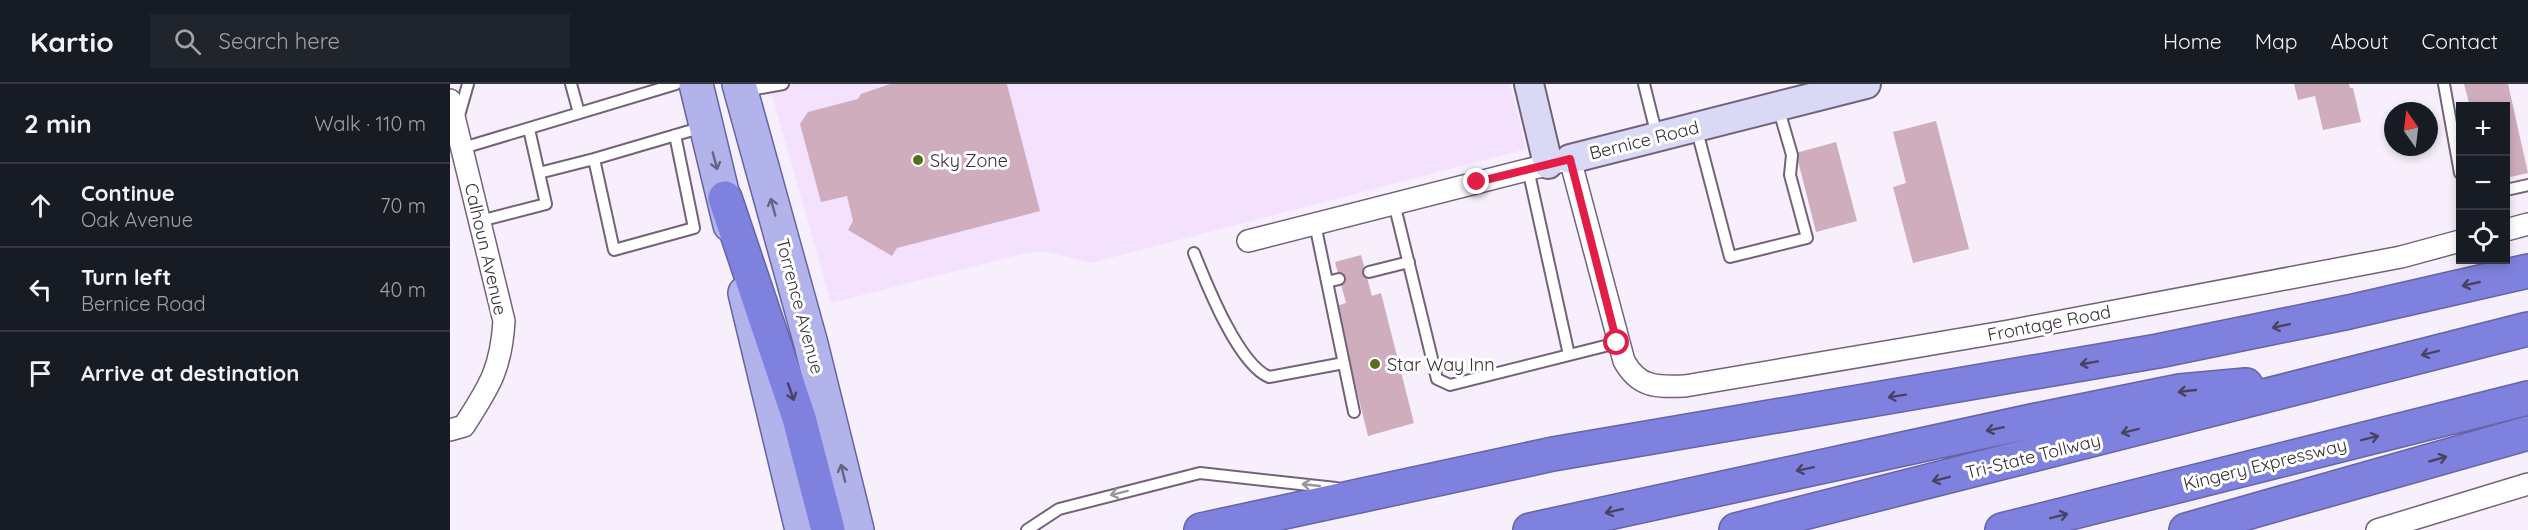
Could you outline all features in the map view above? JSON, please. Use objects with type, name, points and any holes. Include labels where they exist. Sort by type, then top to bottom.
[{"type":"highway","points":[[725,198],[800,418],[828,530]]},
{"type":"highway","points":[[1201,530],[1369,492],[1564,452],[2158,351],[2349,312],[2528,271]]},
{"type":"highway","points":[[1530,530],[1676,496],[2180,391],[2328,378],[2528,329]]},
{"type":"highway","name":"Tri-State Tollway","points":[[1736,530],[2173,421],[2328,378]]},
{"type":"highway","name":"Kingery Expressway","points":[[2002,530],[2528,398]]},
{"type":"highway","points":[[2186,530],[2528,433]]},
{"type":"highway","points":[[2212,530],[2281,504]]},
{"type":"main road","points":[[696,84],[725,198],[760,365],[802,530]]},
{"type":"main road","name":"Torrence Avenue","points":[[740,88],[811,344],[857,530]]},
{"type":"street","points":[[1529,84],[1548,164],[1617,343]]},
{"type":"street","name":"Bernice Road","points":[[1248,241],[1778,106],[1833,88],[1866,84]]},
{"type":"street","name":"Calhoun Avenue","points":[[450,100],[504,321],[494,379],[457,428]]},
{"type":"street","points":[[2510,229],[2528,224]]},
{"type":"street","name":"Frontage Road","points":[[1617,343],[1624,361],[1637,379],[1656,387],[1685,386],[2021,329],[2401,257],[2456,242]]},
{"type":"street","points":[[2378,530],[2528,484]]},
{"type":"lane","points":[[457,125],[468,84]]},
{"type":"lane","points":[[571,84],[579,113]]},
{"type":"lane","points":[[463,148],[659,86],[676,84]]},
{"type":"lane","points":[[740,88],[783,84]]},
{"type":"lane","points":[[1644,84],[1657,137]]},
{"type":"lane","points":[[2444,84],[2457,156]]},
{"type":"lane","points":[[1696,127],[1730,256],[1796,240],[1806,237],[1790,175],[1792,155],[1778,106]]},
{"type":"lane","points":[[539,174],[706,126]]},
{"type":"lane","points":[[480,221],[546,204],[529,129]]},
{"type":"lane","points":[[594,159],[614,250],[694,228],[675,135]]},
{"type":"lane","points":[[1548,164],[1569,355]]},
{"type":"lane","points":[[2510,189],[2528,185]]},
{"type":"lane","points":[[1394,203],[1437,379],[1450,385],[1617,343]]},
{"type":"lane","points":[[1315,224],[1354,412]]},
{"type":"lane","points":[[1194,253],[1218,313],[1258,373],[1269,377],[1344,363]]},
{"type":"lane","points":[[1369,272],[1409,262]]},
{"type":"lane","points":[[1327,282],[1339,279]]},
{"type":"lane","points":[[1027,530],[1059,509],[1200,473],[1369,492]]},
{"type":"shaded area","points":[[769,84],[1510,84],[1526,149],[1091,263],[1047,252],[1026,253],[831,303]]},
{"type":"building","name":"Sky Zone","points":[[890,84],[1007,84],[1040,211],[897,248],[892,256],[848,230],[853,221],[847,196],[821,202],[800,124],[808,112],[858,99],[861,94]]},
{"type":"building","points":[[2294,84],[2349,84],[2350,88],[2353,88],[2361,122],[2323,130],[2315,96],[2298,100]]},
{"type":"building","points":[[2464,84],[2508,84],[2528,173],[2510,177],[2510,102],[2469,102]]},
{"type":"building","points":[[1936,121],[1969,249],[1913,263],[1893,187],[1906,183],[1893,132]]},
{"type":"building","points":[[1836,142],[1857,221],[1816,232],[1796,153]]},
{"type":"building","name":"Star Way Inn","points":[[1361,255],[1372,296],[1381,293],[1414,423],[1368,436],[1336,306],[1346,303],[1335,262]]},
{"type":"place","name":"Sky Zone","points":[[918,160]]},
{"type":"place","name":"Star Way Inn","points":[[1375,364]]},
{"type":"route","points":[[1477,182],[1570,159],[1617,343]]}]
